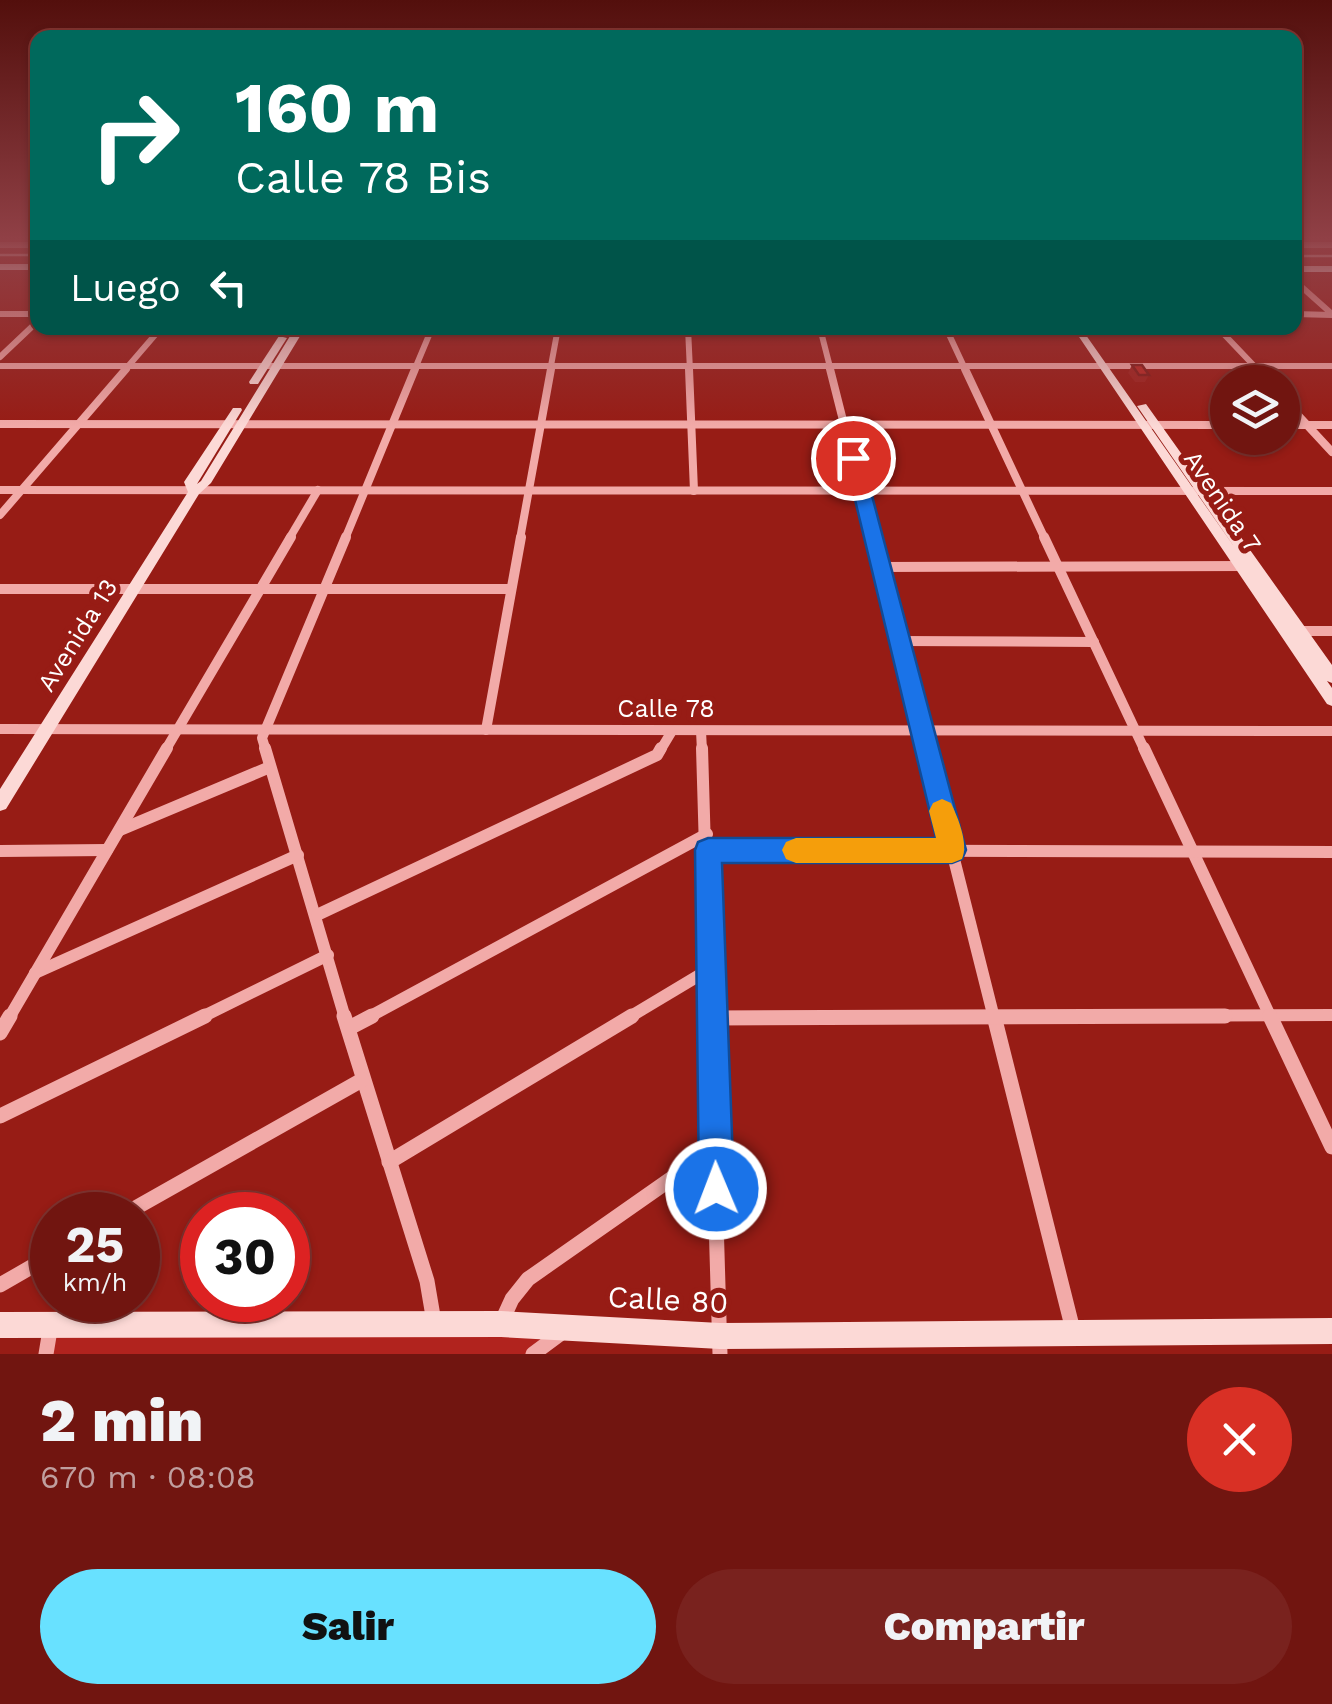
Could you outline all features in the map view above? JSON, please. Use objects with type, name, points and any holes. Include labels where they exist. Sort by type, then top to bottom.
[{"type":"street","points":[[0,314],[30,316]]},
{"type":"street","points":[[1302,314],[1332,314]]},
{"type":"street","points":[[0,357],[30,325]]},
{"type":"street","points":[[0,515],[154,335]]},
{"type":"street","name":"Avenida 13","points":[[0,804],[131,589],[194,492],[205,483],[234,423],[286,335]]},
{"type":"street","name":"Avenida 13","points":[[270,366],[294,335]]},
{"type":"street","points":[[429,335],[264,731],[270,767],[317,915],[362,1080],[427,1281],[434,1324]]},
{"type":"street","points":[[486,730],[557,335]]},
{"type":"street","points":[[688,335],[694,492]]},
{"type":"street","points":[[822,335],[1075,1336]]},
{"type":"street","points":[[949,335],[1332,1147]]},
{"type":"street","name":"Avenida 7","points":[[1083,335],[1109,366],[1247,566],[1332,700]]},
{"type":"street","name":"Avenida 7","points":[[1092,335],[1109,366]]},
{"type":"street","points":[[1225,335],[1253,365]]},
{"type":"street","points":[[0,366],[1210,366]]},
{"type":"street","points":[[1300,366],[1332,366]]},
{"type":"street","points":[[1300,417],[1332,452]]},
{"type":"street","points":[[0,424],[1210,425]]},
{"type":"street","points":[[1300,425],[1332,425]]},
{"type":"street","points":[[0,490],[1332,491]]},
{"type":"street","points":[[0,1034],[6,1011],[34,974],[318,490]]},
{"type":"street","points":[[880,567],[1247,566]]},
{"type":"street","name":"Avenida 7","points":[[1247,566],[1332,677]]},
{"type":"street","points":[[0,588],[510,589]]},
{"type":"street","points":[[1300,631],[1332,631]]},
{"type":"street","points":[[900,642],[1094,642]]},
{"type":"street","name":"Calle 78","points":[[0,729],[1332,731]]},
{"type":"street","points":[[317,915],[657,754],[672,731]]},
{"type":"street","points":[[702,731],[720,1345]]},
{"type":"street","points":[[119,830],[270,767]]},
{"type":"street","points":[[349,1028],[707,834]]},
{"type":"street","points":[[0,851],[107,850]]},
{"type":"street","points":[[708,850],[1332,852]]},
{"type":"street","points":[[34,974],[298,855]]},
{"type":"street","points":[[0,1116],[328,955]]},
{"type":"street","points":[[389,1162],[708,970]]},
{"type":"street","points":[[711,1018],[1332,1014]]},
{"type":"street","points":[[160,1194],[362,1080]]},
{"type":"street","points":[[500,1324],[512,1299],[528,1280],[698,1160],[716,1153]]},
{"type":"street","points":[[0,1284],[30,1267]]},
{"type":"street","points":[[46,1354],[52,1323]]},
{"type":"street","name":"Calle 80","points":[[0,1325],[500,1324],[568,1327],[720,1345],[989,1345],[1075,1336],[1248,1343],[1332,1332]]},
{"type":"street","points":[[533,1354],[568,1327]]},
{"type":"shaded area","points":[[51,1323],[569,1327],[533,1354],[46,1354]]},
{"type":"building","points":[[1132,365],[1142,365],[1149,375],[1139,375]]},
{"type":"slow traffic","points":[[796,850],[952,850],[942,811]]},
{"type":"route","points":[[716,1189],[708,850],[952,850],[853,458]]}]
